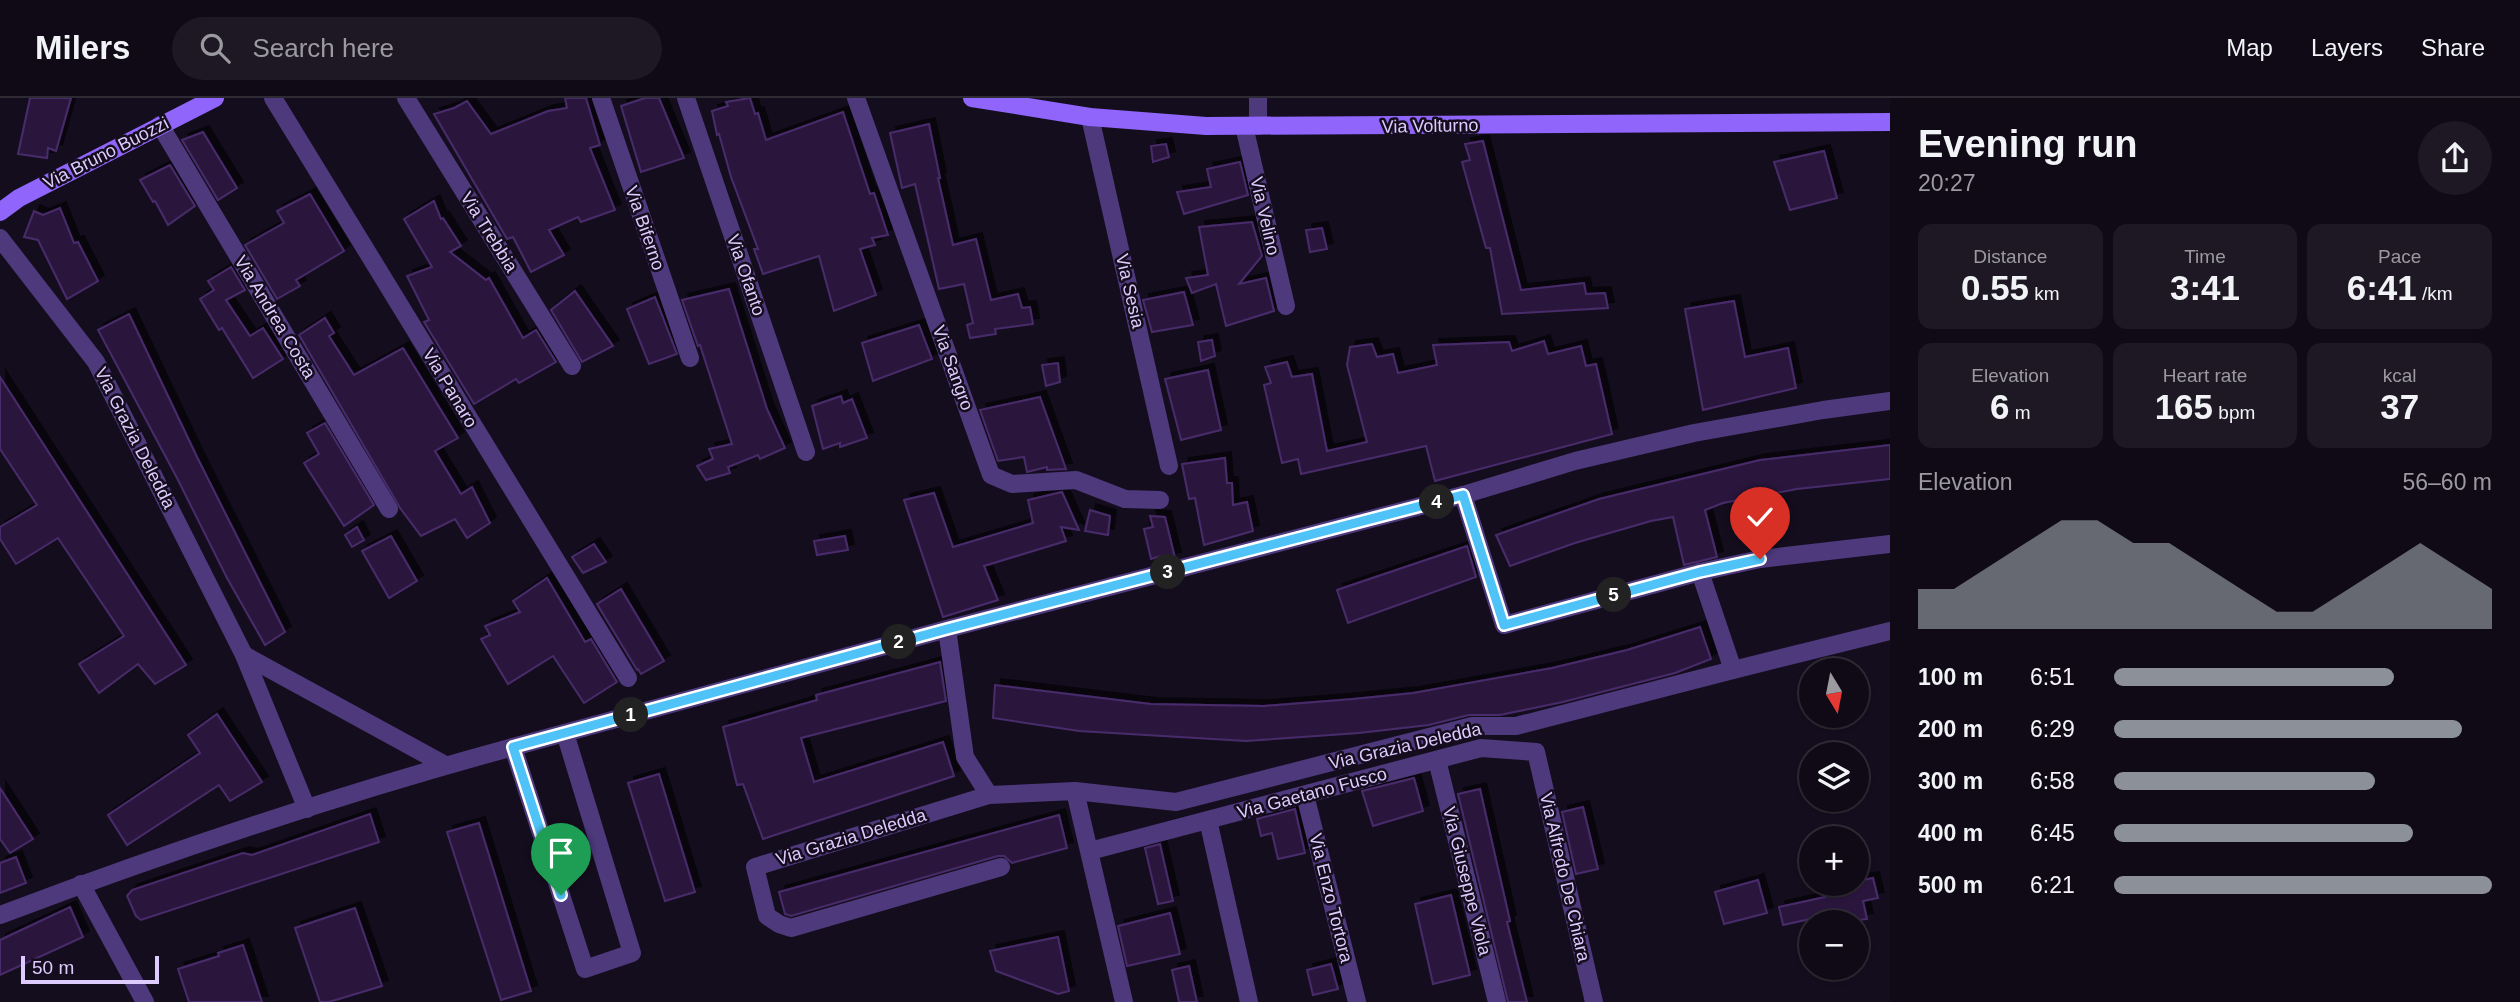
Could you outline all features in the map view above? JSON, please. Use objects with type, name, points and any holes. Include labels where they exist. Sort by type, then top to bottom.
[{"type":"street","name":"Via Bruno Buozzi","points":[[0,212],[19,198],[215,98]]},
{"type":"street","name":"Via Panaro","points":[[272,98],[628,678]]},
{"type":"street","name":"Via Trebbia","points":[[406,98],[572,366]]},
{"type":"street","name":"Via Biferno","points":[[601,98],[690,358]]},
{"type":"street","name":"Via Ofanto","points":[[685,98],[806,452]]},
{"type":"street","name":"Via Sangro","points":[[856,98],[991,475],[1012,484],[1076,480],[1125,499],[1160,500]]},
{"type":"street","name":"Via Velino","points":[[1258,98],[1251,126],[1286,306]]},
{"type":"street","name":"Via Volturno","points":[[982,99],[1047,104],[1090,117],[1206,126],[1890,122]]},
{"type":"street","name":"Via Sesia","points":[[1090,117],[1169,466]]},
{"type":"street","name":"Via Andrea Costa","points":[[160,125],[389,509]]},
{"type":"street","name":"Via Grazia Deledda","points":[[0,238],[96,362],[244,655],[307,809]]},
{"type":"street","points":[[0,915],[155,857],[444,765],[947,629],[1463,495],[1574,461],[1694,433],[1890,401]]},
{"type":"street","points":[[1463,495],[1504,625],[1700,572],[1760,559],[1890,544]]},
{"type":"street","points":[[1700,572],[1732,670]]},
{"type":"street","points":[[947,629],[965,757],[989,795]]},
{"type":"street","name":"Via Grazia Deledda","points":[[1001,867],[791,928],[767,916],[755,867],[989,795],[1075,792],[1176,802],[1472,726],[1516,726],[1890,631]]},
{"type":"street","points":[[244,655],[444,765]]},
{"type":"street","points":[[513,747],[584,969],[632,953],[565,733]]},
{"type":"street","name":"Via Gaetano Fusco","points":[[1090,851],[1481,748],[1536,752]]},
{"type":"street","name":"Via Alfredo De Chiara","points":[[1536,752],[1594,1002]]},
{"type":"street","name":"Via Giuseppe Viola","points":[[1437,760],[1497,1002]]},
{"type":"street","points":[[1075,792],[1124,1002]]},
{"type":"street","name":"Via Enzo Tortora","points":[[1305,795],[1357,1002]]},
{"type":"street","points":[[1208,820],[1250,1002]]},
{"type":"street","points":[[81,884],[145,1002]]},
{"type":"building","points":[[30,98],[71,98],[56,151],[48,148],[47,158],[18,154]]},
{"type":"building","points":[[565,98],[586,98],[600,145],[590,148],[615,210],[581,222],[578,217],[549,230],[564,255],[531,272],[513,237],[507,239],[434,114],[467,101],[491,134],[548,111],[567,108]]},
{"type":"building","points":[[645,98],[659,98],[684,158],[641,172],[621,106]]},
{"type":"building","points":[[750,98],[755,114],[758,113],[766,140],[843,112],[870,194],[874,193],[888,235],[872,238],[875,245],[860,249],[876,295],[834,311],[819,256],[763,274],[754,249],[758,249],[731,177],[719,134],[717,135],[712,111],[728,106],[726,102]]},
{"type":"building","points":[[929,124],[953,245],[976,239],[991,300],[1018,294],[1022,308],[1030,307],[1033,324],[995,329],[996,334],[970,338],[967,325],[973,323],[964,284],[939,289],[915,184],[902,188],[890,133]]},
{"type":"building","points":[[203,132],[237,188],[218,200],[182,140]]},
{"type":"building","points":[[1483,141],[1521,290],[1584,283],[1586,294],[1605,293],[1608,308],[1502,314],[1490,248],[1486,248],[1462,162],[1470,160],[1465,144]]},
{"type":"building","points":[[1166,144],[1169,157],[1153,162],[1151,146]]},
{"type":"building","points":[[1824,151],[1837,198],[1790,210],[1774,162]]},
{"type":"building","points":[[1240,162],[1248,195],[1184,214],[1177,192],[1211,187],[1207,169]]},
{"type":"building","points":[[170,165],[195,206],[168,225],[140,180]]},
{"type":"building","points":[[310,194],[344,251],[296,280],[300,286],[277,299],[245,245],[284,223],[277,211]]},
{"type":"building","points":[[434,201],[441,219],[443,218],[461,246],[450,252],[486,280],[489,278],[523,338],[536,330],[556,362],[519,383],[516,379],[474,404],[424,322],[429,320],[407,276],[432,267],[404,219]]},
{"type":"building","points":[[60,208],[74,243],[78,242],[98,281],[67,299],[38,240],[24,237],[34,211],[43,215]]},
{"type":"building","points":[[1252,222],[1262,256],[1239,284],[1266,278],[1274,311],[1226,326],[1216,284],[1192,293],[1186,278],[1208,275],[1199,227]]},
{"type":"building","points":[[1322,228],[1327,249],[1310,252],[1306,230]]},
{"type":"building","points":[[231,267],[245,290],[226,300],[250,336],[263,328],[283,359],[253,378],[222,328],[219,330],[200,299],[214,290],[208,281]]},
{"type":"building","points":[[729,289],[767,409],[785,448],[760,459],[758,455],[728,467],[730,473],[706,480],[697,466],[713,459],[709,449],[732,444],[700,345],[698,346],[682,300]]},
{"type":"building","points":[[575,291],[613,346],[582,362],[551,310]]},
{"type":"building","points":[[1184,292],[1193,325],[1152,332],[1143,300]]},
{"type":"building","points":[[655,297],[677,354],[649,364],[627,309]]},
{"type":"building","points":[[1734,301],[1745,357],[1788,348],[1796,388],[1703,410],[1685,309]]},
{"type":"building","points":[[129,314],[285,632],[265,645],[227,578],[98,330]]},
{"type":"building","points":[[325,318],[334,333],[329,336],[354,375],[403,348],[458,438],[435,451],[461,494],[472,487],[490,523],[467,538],[455,519],[421,536],[400,508],[299,335]]},
{"type":"building","points":[[919,325],[932,359],[873,381],[862,343]]},
{"type":"building","points":[[1212,340],[1215,356],[1201,361],[1198,342]]},
{"type":"building","points":[[1544,341],[1548,354],[1581,346],[1586,366],[1596,364],[1612,434],[1435,481],[1426,446],[1301,474],[1298,459],[1282,463],[1264,385],[1271,383],[1265,367],[1287,362],[1292,377],[1312,374],[1327,451],[1367,442],[1347,365],[1350,347],[1372,344],[1377,357],[1393,354],[1398,373],[1437,365],[1433,345],[1509,342],[1512,351]]},
{"type":"building","points":[[1058,363],[1060,382],[1046,386],[1042,365]]},
{"type":"building","points":[[1208,370],[1221,430],[1181,440],[1165,379]]},
{"type":"building","points":[[0,377],[186,665],[155,684],[138,664],[99,693],[79,664],[124,636],[58,538],[16,564],[0,539],[0,527],[37,505],[0,449]]},
{"type":"building","points":[[841,396],[843,403],[852,399],[867,438],[840,447],[840,443],[823,449],[812,406]]},
{"type":"building","points":[[1040,397],[1066,469],[1047,470],[1047,467],[1027,472],[1024,457],[998,461],[980,410]]},
{"type":"building","points":[[325,423],[374,505],[344,526],[304,463],[319,454],[307,433]]},
{"type":"building","points":[[1890,445],[1890,479],[1797,489],[1723,503],[1705,510],[1717,557],[1684,565],[1673,517],[1575,543],[1510,566],[1496,535],[1599,499],[1760,460]]},
{"type":"building","points":[[1225,458],[1227,483],[1232,483],[1233,505],[1247,502],[1253,531],[1204,545],[1195,498],[1189,499],[1182,464]]},
{"type":"building","points":[[1062,492],[1079,530],[1061,527],[1066,541],[984,566],[998,600],[943,617],[904,500],[934,493],[953,547],[1033,523],[1028,500]]},
{"type":"building","points":[[1090,510],[1110,516],[1108,535],[1085,531]]},
{"type":"building","points":[[1150,516],[1165,517],[1175,558],[1162,561],[1161,556],[1151,559],[1144,529],[1153,527]]},
{"type":"building","points":[[357,527],[364,540],[352,547],[345,535]]},
{"type":"building","points":[[391,536],[417,581],[389,598],[362,551]]},
{"type":"building","points":[[845,536],[848,550],[817,555],[814,541]]},
{"type":"building","points":[[594,544],[606,562],[583,573],[572,557]]},
{"type":"building","points":[[1467,546],[1476,577],[1348,623],[1337,590]]},
{"type":"building","points":[[547,578],[585,642],[591,639],[617,682],[584,703],[553,656],[508,684],[481,639],[490,635],[485,626],[520,612],[513,601]]},
{"type":"building","points":[[621,589],[664,661],[641,674],[597,604]]},
{"type":"building","points":[[1700,627],[1711,659],[1675,673],[1563,702],[1500,715],[1469,715],[1429,725],[1246,741],[1079,731],[993,718],[995,685],[1151,704],[1264,706],[1353,699],[1413,693],[1552,668],[1627,650]]},
{"type":"building","points":[[940,662],[946,701],[801,738],[814,782],[943,742],[954,776],[763,839],[743,784],[737,785],[723,727],[817,700],[816,695]]},
{"type":"building","points":[[217,714],[262,782],[230,801],[219,785],[127,845],[108,815],[200,753],[188,735]]},
{"type":"building","points":[[659,774],[695,892],[665,901],[628,783]]},
{"type":"building","points":[[1414,778],[1423,811],[1373,826],[1362,791]]},
{"type":"building","points":[[0,788],[33,839],[10,853],[0,839]]},
{"type":"building","points":[[1480,789],[1510,921],[1507,922],[1527,1002],[1508,1002],[1458,794]]},
{"type":"building","points":[[1583,807],[1598,869],[1576,874],[1562,812]]},
{"type":"building","points":[[1295,809],[1305,853],[1278,859],[1272,833],[1261,836],[1257,819]]},
{"type":"building","points":[[370,814],[379,842],[141,920],[136,916],[127,896],[132,890],[243,853],[252,855]]},
{"type":"building","points":[[1059,815],[1067,848],[1012,863],[1004,856],[998,856],[791,916],[785,914],[779,892]]},
{"type":"building","points":[[479,823],[531,991],[501,1000],[447,832]]},
{"type":"building","points":[[1160,844],[1173,901],[1158,904],[1145,848]]},
{"type":"building","points":[[16,857],[26,883],[0,893],[0,863]]},
{"type":"building","points":[[1873,878],[1878,898],[1863,901],[1865,910],[1799,910],[1799,921],[1783,925],[1779,907],[1825,896],[1869,896],[1869,879]]},
{"type":"building","points":[[1758,880],[1767,913],[1724,924],[1715,892]]},
{"type":"building","points":[[1451,895],[1470,975],[1433,984],[1415,904]]},
{"type":"building","points":[[70,907],[83,937],[0,975],[0,940]]},
{"type":"building","points":[[355,908],[382,986],[329,1002],[320,1002],[295,928]]},
{"type":"building","points":[[1170,913],[1180,954],[1127,966],[1118,926]]},
{"type":"building","points":[[1058,937],[1069,991],[1058,994],[996,971],[990,951]]},
{"type":"building","points":[[243,945],[262,1002],[189,1002],[178,969]]},
{"type":"building","points":[[1331,964],[1338,989],[1313,995],[1307,970]]},
{"type":"building","points":[[1189,966],[1197,1002],[1179,1002],[1172,970]]},
{"type":"route","points":[[561,895],[513,747],[947,629],[1463,495],[1504,625],[1700,572],[1760,559]]}]
